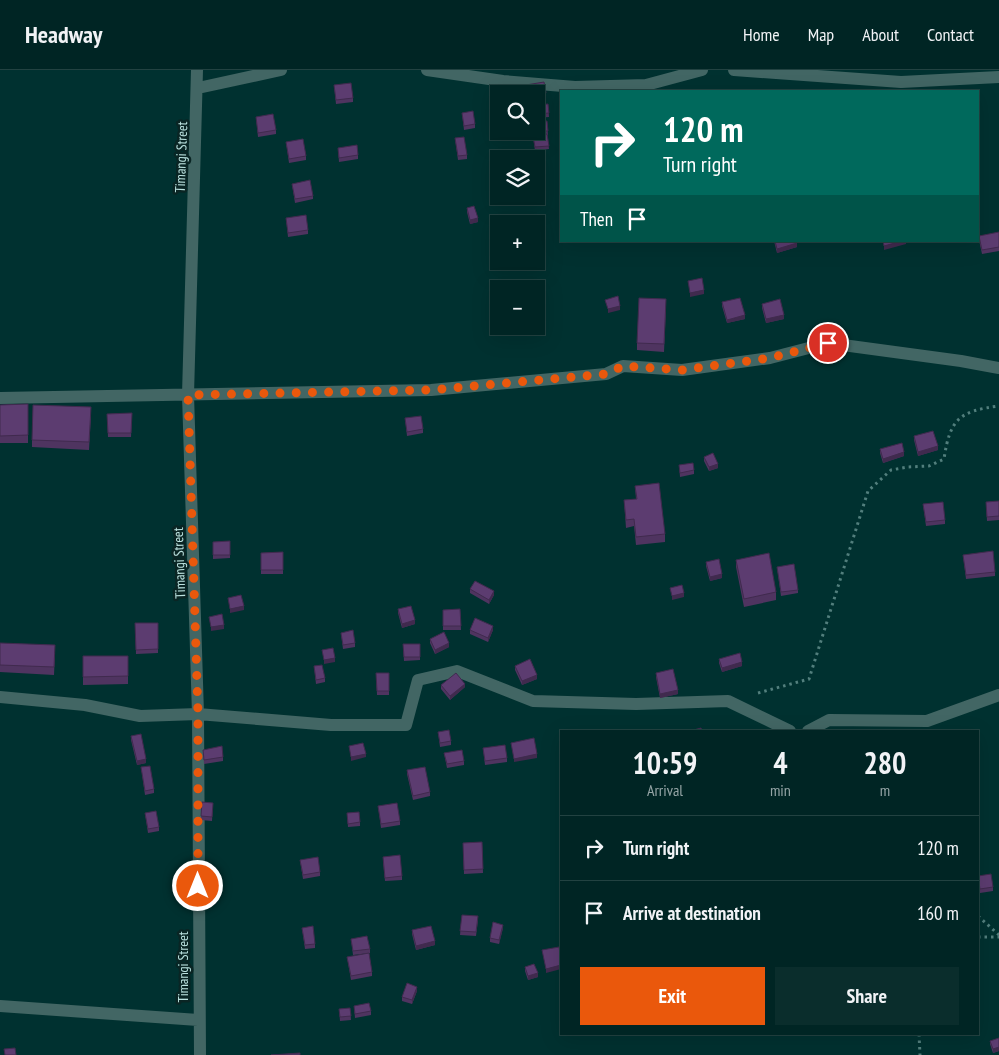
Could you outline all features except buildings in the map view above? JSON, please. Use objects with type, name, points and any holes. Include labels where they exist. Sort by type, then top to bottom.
[{"type":"street","name":"Timangi Street","points":[[197,70],[188,395],[198,714],[198,1020],[200,1055]]},
{"type":"street","points":[[198,88],[281,70]]},
{"type":"street","points":[[427,70],[503,81],[575,87],[646,85],[702,70]]},
{"type":"street","points":[[734,70],[901,82],[999,77]]},
{"type":"street","points":[[0,398],[431,390],[606,374],[623,366],[682,370],[770,358],[828,343],[961,360],[999,368]]},
{"type":"street","points":[[0,697],[85,705],[140,716],[198,714],[331,725],[406,725],[418,680],[457,671],[533,701],[636,704],[728,701],[788,730]]},
{"type":"street","points":[[810,730],[828,720],[927,721],[999,695]]},
{"type":"street","points":[[0,1006],[198,1020]]},
{"type":"path","points":[[728,701],[809,679],[868,491],[891,470],[929,466],[944,459],[947,442],[956,419],[976,409],[999,406]]},
{"type":"path","points":[[979,917],[999,936]]},
{"type":"path","points":[[979,937],[999,936]]},
{"type":"path","points":[[919,1035],[920,1055]]},
{"type":"route","points":[[198,886],[198,714],[188,395],[431,390],[606,374],[623,366],[682,370],[770,358],[828,343]]}]
